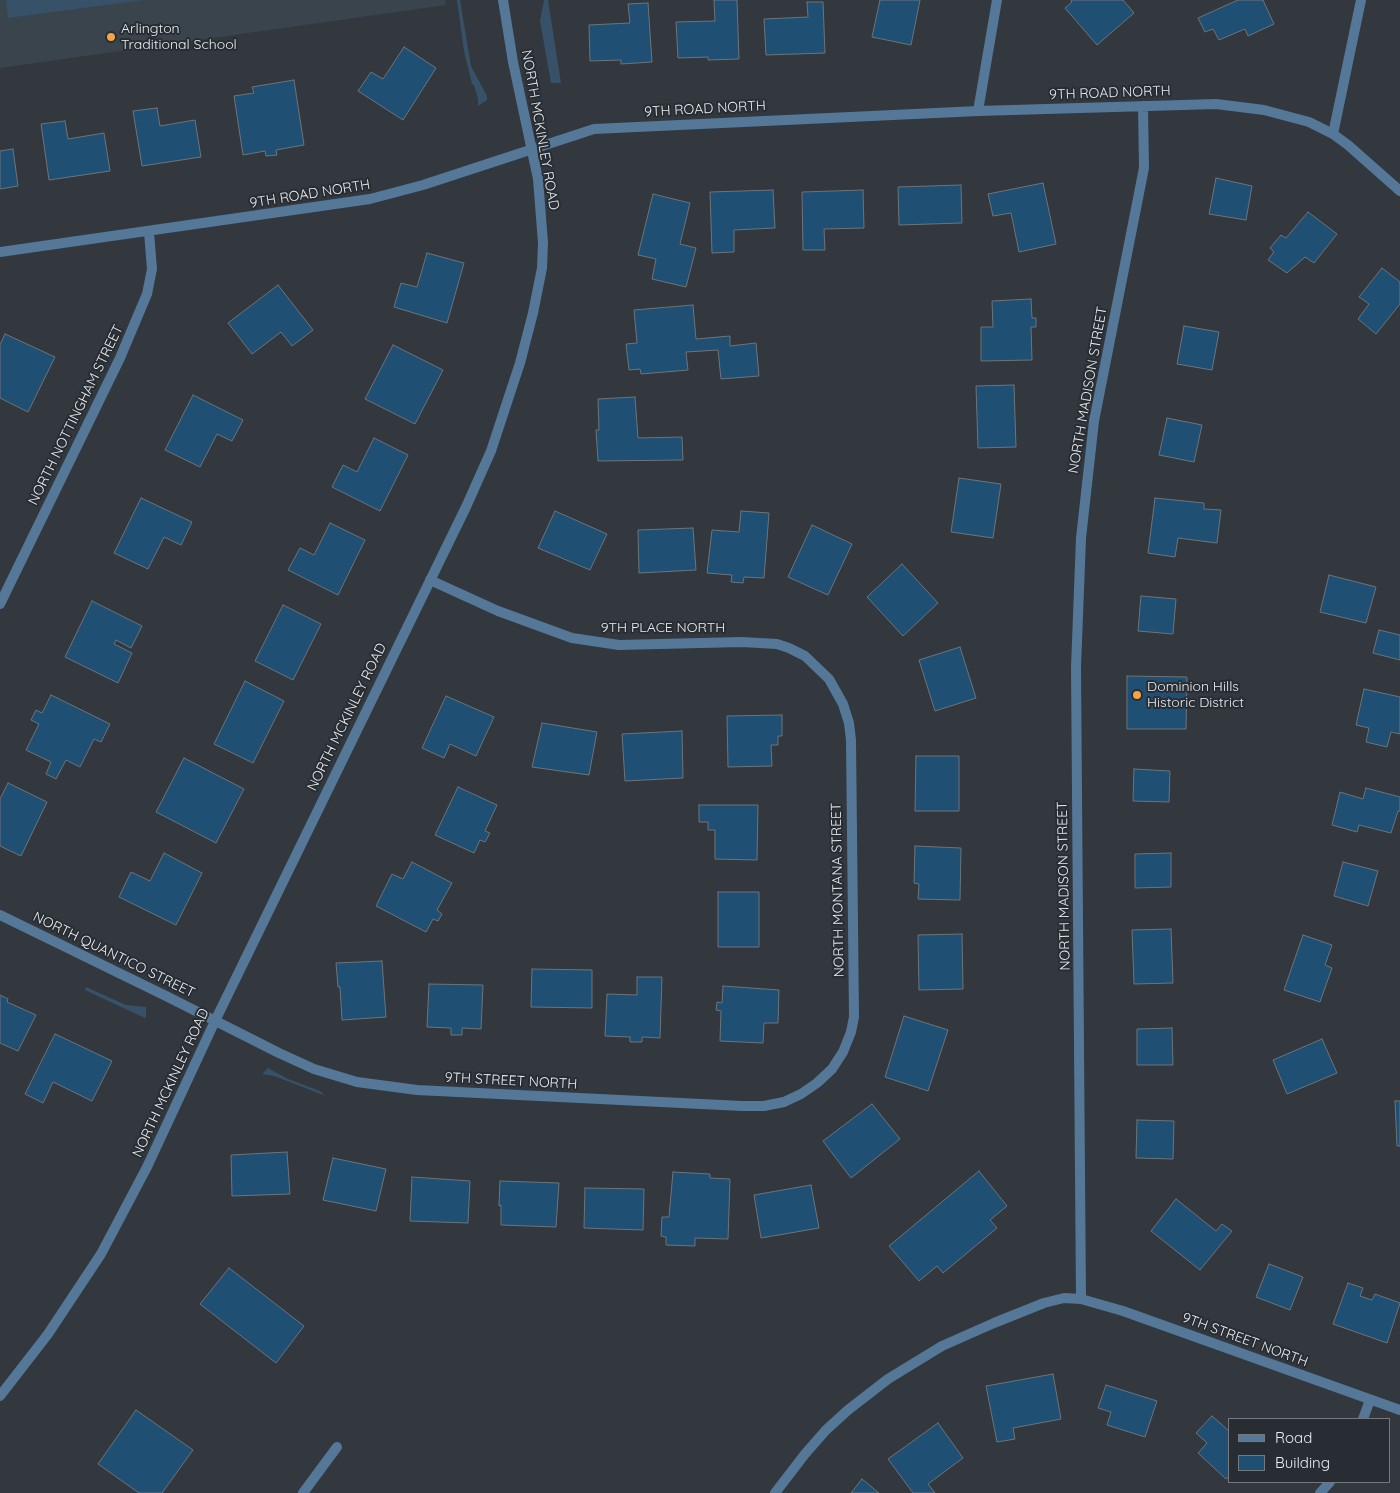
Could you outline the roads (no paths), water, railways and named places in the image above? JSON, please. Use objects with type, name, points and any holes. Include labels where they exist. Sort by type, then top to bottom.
[{"type":"street","name":"NORTH MCKINLEY ROAD","points":[[0,1396],[48,1334],[101,1254],[147,1167],[215,1021],[466,508],[491,451],[520,363],[533,313],[542,268],[543,235],[540,190],[513,62],[503,0]]},
{"type":"street","points":[[978,111],[997,0]]},
{"type":"street","points":[[1333,134],[1360,0]]},
{"type":"street","name":"9TH ROAD NORTH","points":[[0,252],[370,199],[423,185],[587,130],[978,111],[1221,104],[1247,107],[1302,120],[1333,134],[1400,191]]},
{"type":"street","name":"NORTH MADISON STREET","points":[[1080,1299],[1076,667],[1081,538],[1094,421],[1144,168],[1143,106]]},
{"type":"street","name":"NORTH NOTTINGHAM STREET","points":[[0,604],[120,358],[147,294],[152,269],[149,232]]},
{"type":"street","name":"9TH PLACE NORTH","points":[[430,580],[498,611],[572,638],[619,645],[742,642],[777,644],[805,656],[823,672],[832,685]]},
{"type":"street","name":"NORTH MONTANA STREET","points":[[814,1085],[832,1069],[843,1052],[851,1032],[854,1017],[851,740],[847,714],[840,696],[832,685]]},
{"type":"street","name":"NORTH QUANTICO STREET","points":[[0,914],[215,1021]]},
{"type":"street","name":"9TH STREET NORTH","points":[[215,1021],[279,1054],[314,1069],[342,1079],[388,1088],[764,1106],[787,1101],[814,1085]]},
{"type":"street","points":[[775,1493],[826,1430],[875,1388],[907,1366],[942,1346],[994,1323],[1057,1299],[1080,1299]]},
{"type":"street","name":"9TH STREET NORTH","points":[[1080,1299],[1123,1311],[1400,1410]]},
{"type":"street","points":[[1363,1418],[1370,1400]]},
{"type":"street","points":[[304,1493],[337,1447]]},
{"type":"street","points":[[1320,1493],[1329,1483]]},
{"type":"place","name":"Arlington Traditional School","points":[[111,37]]},
{"type":"place","name":"Dominion Hills Historic District","points":[[1137,695]]}]
